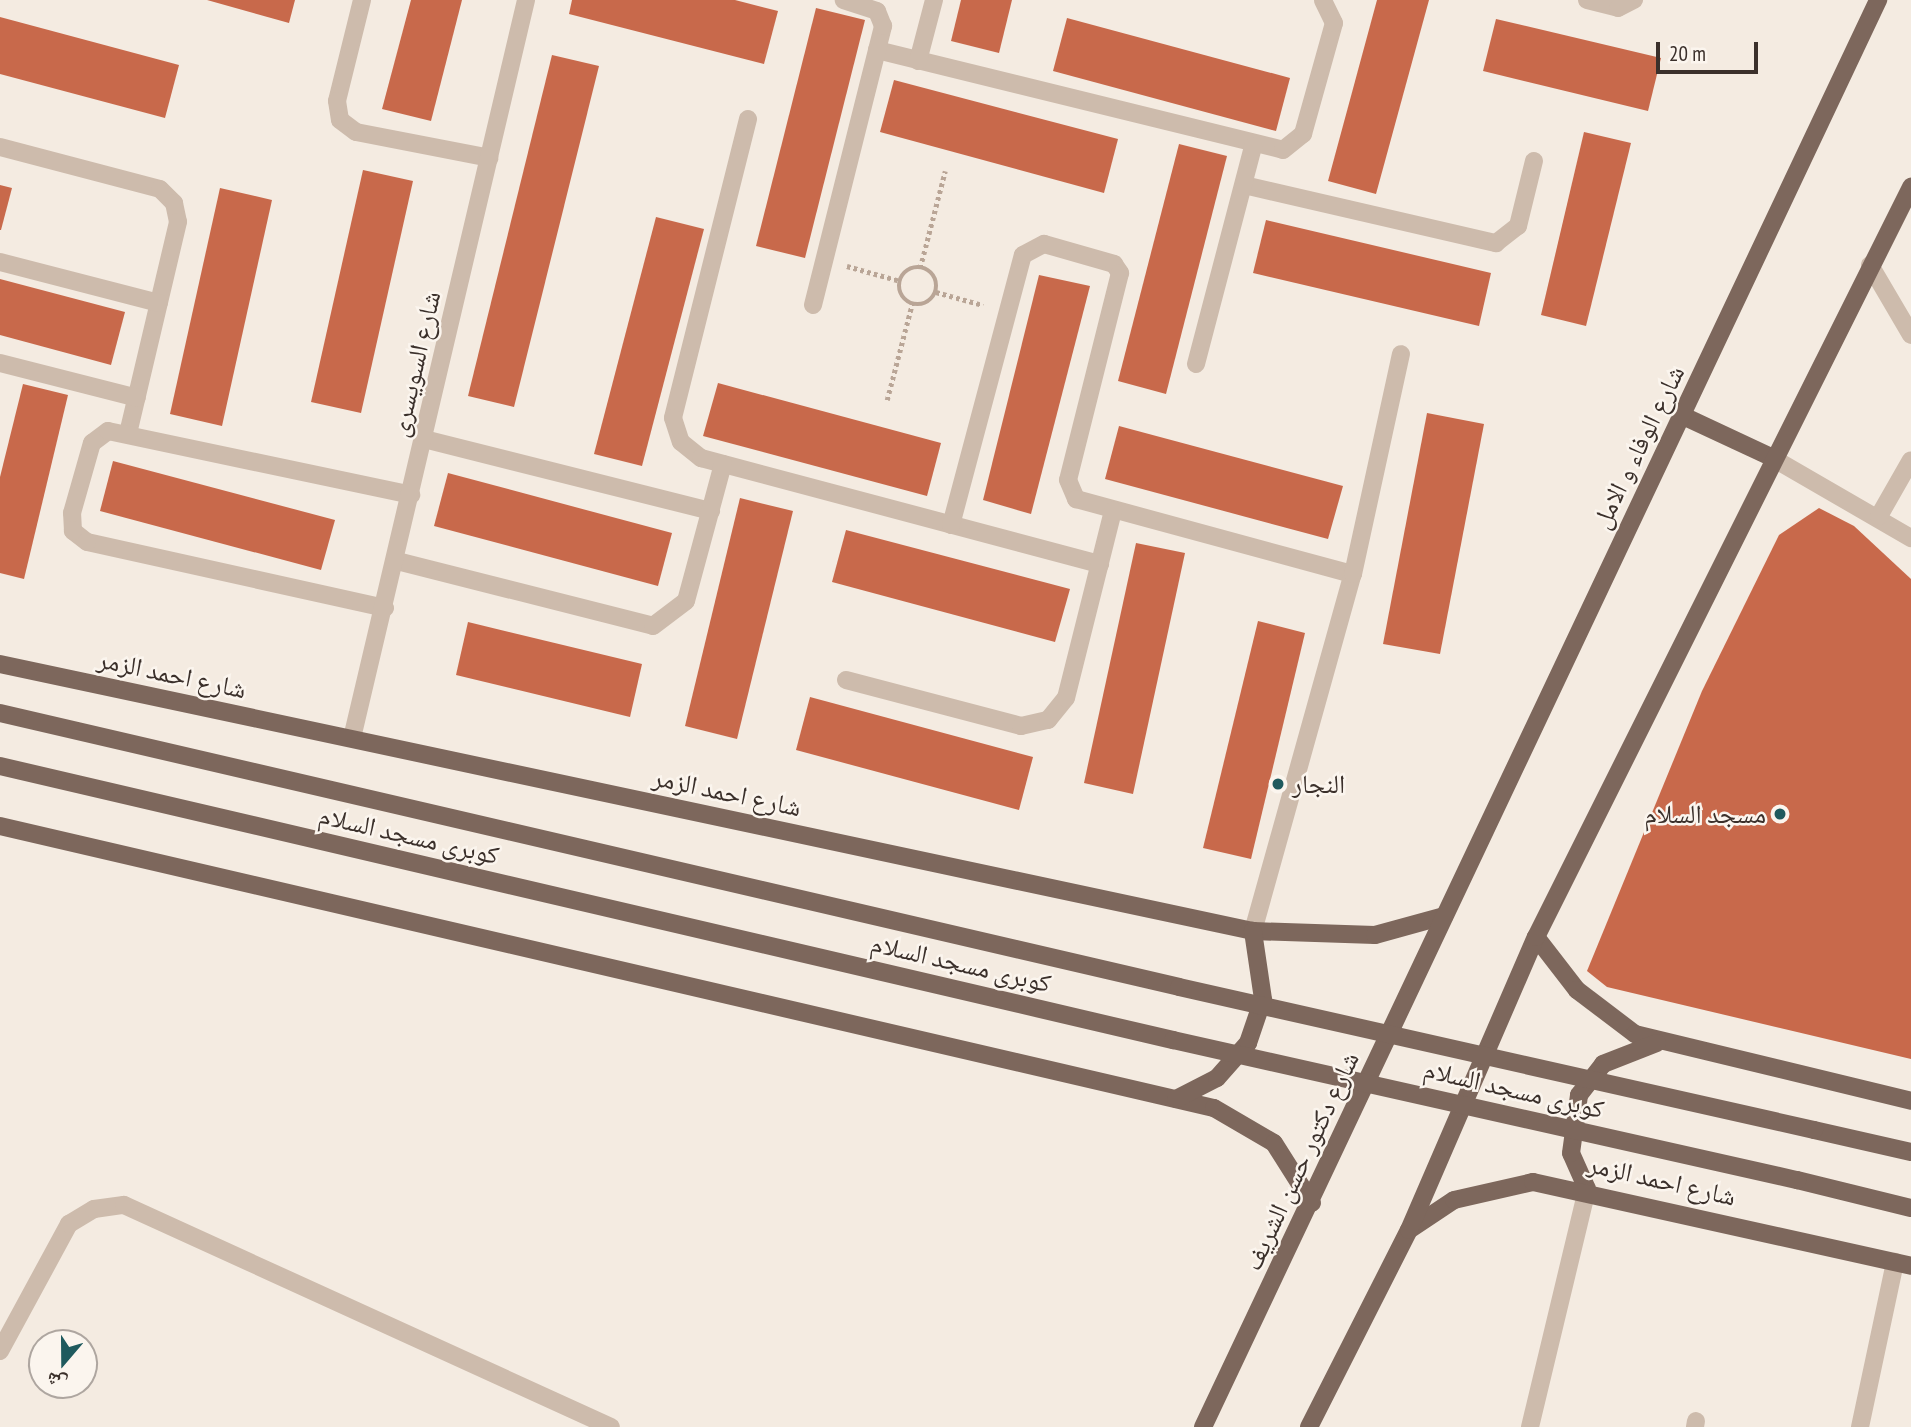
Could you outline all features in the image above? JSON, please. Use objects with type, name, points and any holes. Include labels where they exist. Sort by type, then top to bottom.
[{"type":"main road","name":"شارع الوفاء و الامل","points":[[1444,916],[1878,0]]},
{"type":"main road","points":[[1309,1427],[1409,1230],[1536,937],[1771,457],[1870,265],[1905,212],[1911,187]]},
{"type":"main road","points":[[1681,415],[1771,457]]},
{"type":"main road","name":"شارع احمد الزمر","points":[[0,664],[1252,931],[1375,935],[1444,916]]},
{"type":"main road","name":"كوبرى مسجد السلام","points":[[0,713],[1179,987],[1911,1152]]},
{"type":"main road","name":"كوبرى مسجد السلام","points":[[0,766],[1173,1040],[1911,1208]]},
{"type":"main road","points":[[0,825],[1214,1108],[1256,1129],[1289,1162],[1312,1203]]},
{"type":"main road","name":"شارع دكتور حسن الشريف","points":[[1203,1427],[1312,1203],[1444,916]]},
{"type":"main road","points":[[1176,1099],[1217,1078],[1248,1043],[1263,999],[1252,931]]},
{"type":"main road","points":[[1536,937],[1594,1007],[1657,1043],[1911,1101]]},
{"type":"main road","points":[[1587,1189],[1571,1153],[1578,1095],[1603,1064],[1657,1043]]},
{"type":"main road","name":"شارع احمد الزمر","points":[[1409,1230],[1454,1200],[1506,1185],[1587,1189],[1903,1264]]},
{"type":"street","points":[[362,0],[337,101],[340,121],[356,132],[489,158]]},
{"type":"street","name":"شارع السويسرى","points":[[352,738],[397,561],[526,0]]},
{"type":"street","points":[[813,305],[877,50],[881,15],[844,0]]},
{"type":"street","points":[[918,61],[934,0]]},
{"type":"street","points":[[877,50],[1253,146],[1283,150],[1303,134],[1335,23],[1323,0]]},
{"type":"street","points":[[1587,0],[1618,8],[1634,0]]},
{"type":"street","points":[[748,119],[673,418],[690,451],[723,464],[1100,564]]},
{"type":"street","points":[[1196,364],[1253,146]]},
{"type":"street","points":[[0,147],[167,195],[178,222],[128,434]]},
{"type":"street","points":[[1244,185],[1496,243],[1518,226],[1534,161]]},
{"type":"street","points":[[951,525],[1008,312],[1032,246],[1044,244],[1118,268],[1121,279],[1068,480],[1076,499],[1353,574]]},
{"type":"street","points":[[0,262],[159,303]]},
{"type":"street","points":[[1870,265],[1911,335]]},
{"type":"street","points":[[1252,931],[1353,574],[1401,355]]},
{"type":"street","points":[[0,363],[137,398]]},
{"type":"street","points":[[385,608],[79,538],[72,513],[92,443],[108,431],[411,495]]},
{"type":"street","points":[[424,439],[711,511]]},
{"type":"street","points":[[1771,457],[1879,516],[1911,538]]},
{"type":"street","points":[[1879,516],[1911,460]]},
{"type":"street","points":[[397,561],[653,626],[686,601],[723,464]]},
{"type":"street","points":[[846,680],[1021,726],[1048,720],[1066,698],[1113,511]]},
{"type":"street","points":[[1530,1427],[1587,1189]]},
{"type":"street","points":[[0,1352],[69,1224],[94,1209],[124,1205],[611,1427]]},
{"type":"street","points":[[1860,1427],[1903,1264]]},
{"type":"path","points":[[824,260],[900,281],[920,268],[945,171]]},
{"type":"path","points":[[900,281],[901,296],[912,304],[927,303],[936,292],[934,276],[920,268]]},
{"type":"path","points":[[936,292],[1008,312]]},
{"type":"path","points":[[887,400],[912,304]]},
{"type":"building","points":[[207,0],[295,0],[289,23]]},
{"type":"building","points":[[411,0],[462,0],[431,121],[382,109]]},
{"type":"building","points":[[572,0],[735,0],[778,11],[764,64],[569,14]]},
{"type":"building","points":[[961,0],[1012,0],[999,53],[951,41]]},
{"type":"building","points":[[1377,0],[1429,0],[1376,194],[1328,181]]},
{"type":"building","points":[[816,8],[865,20],[805,258],[756,246]]},
{"type":"building","points":[[0,17],[179,65],[165,118],[0,74]]},
{"type":"building","points":[[1067,18],[1290,78],[1276,131],[1053,71]]},
{"type":"building","points":[[1496,19],[1661,58],[1648,111],[1483,71]]},
{"type":"building","points":[[552,55],[599,66],[514,407],[468,396]]},
{"type":"building","points":[[894,80],[1118,139],[1104,193],[880,132]]},
{"type":"building","points":[[1584,132],[1631,143],[1586,326],[1541,315]]},
{"type":"building","points":[[1179,144],[1227,156],[1166,394],[1118,381]]},
{"type":"building","points":[[363,170],[413,181],[361,413],[311,402]]},
{"type":"building","points":[[0,185],[12,188],[1,230],[0,230]]},
{"type":"building","points":[[220,188],[272,200],[222,426],[170,414]]},
{"type":"building","points":[[656,217],[704,229],[642,466],[594,454]]},
{"type":"building","points":[[1266,220],[1491,273],[1479,326],[1253,273]]},
{"type":"building","points":[[1039,275],[1090,286],[1031,514],[983,500]]},
{"type":"building","points":[[0,279],[125,312],[111,365],[0,335]]},
{"type":"building","points":[[718,383],[941,443],[927,496],[703,436]]},
{"type":"building","points":[[23,384],[68,395],[24,579],[0,573],[0,477]]},
{"type":"building","points":[[1427,413],[1484,424],[1440,654],[1383,644]]},
{"type":"building","points":[[1119,426],[1343,486],[1328,539],[1105,479]]},
{"type":"building","points":[[113,461],[335,520],[321,570],[100,511]]},
{"type":"building","points":[[448,473],[672,533],[658,586],[434,526]]},
{"type":"building","points":[[740,498],[793,511],[737,739],[685,726]]},
{"type":"building","name":"مسجد السلام","points":[[1819,508],[1854,526],[1911,579],[1911,1059],[1607,987],[1587,971],[1702,691],[1779,535]]},
{"type":"building","points":[[846,530],[1070,589],[1055,642],[832,582]]},
{"type":"building","points":[[1136,543],[1185,553],[1133,794],[1084,783]]},
{"type":"building","points":[[1258,621],[1305,633],[1251,859],[1203,848]]},
{"type":"building","points":[[468,622],[642,664],[630,717],[456,675]]},
{"type":"building","points":[[810,697],[1033,757],[1019,810],[796,750]]},
{"type":"place","name":"النجار","points":[[1278,784]]},
{"type":"place","name":"مسجد السلام","points":[[1780,814]]}]
